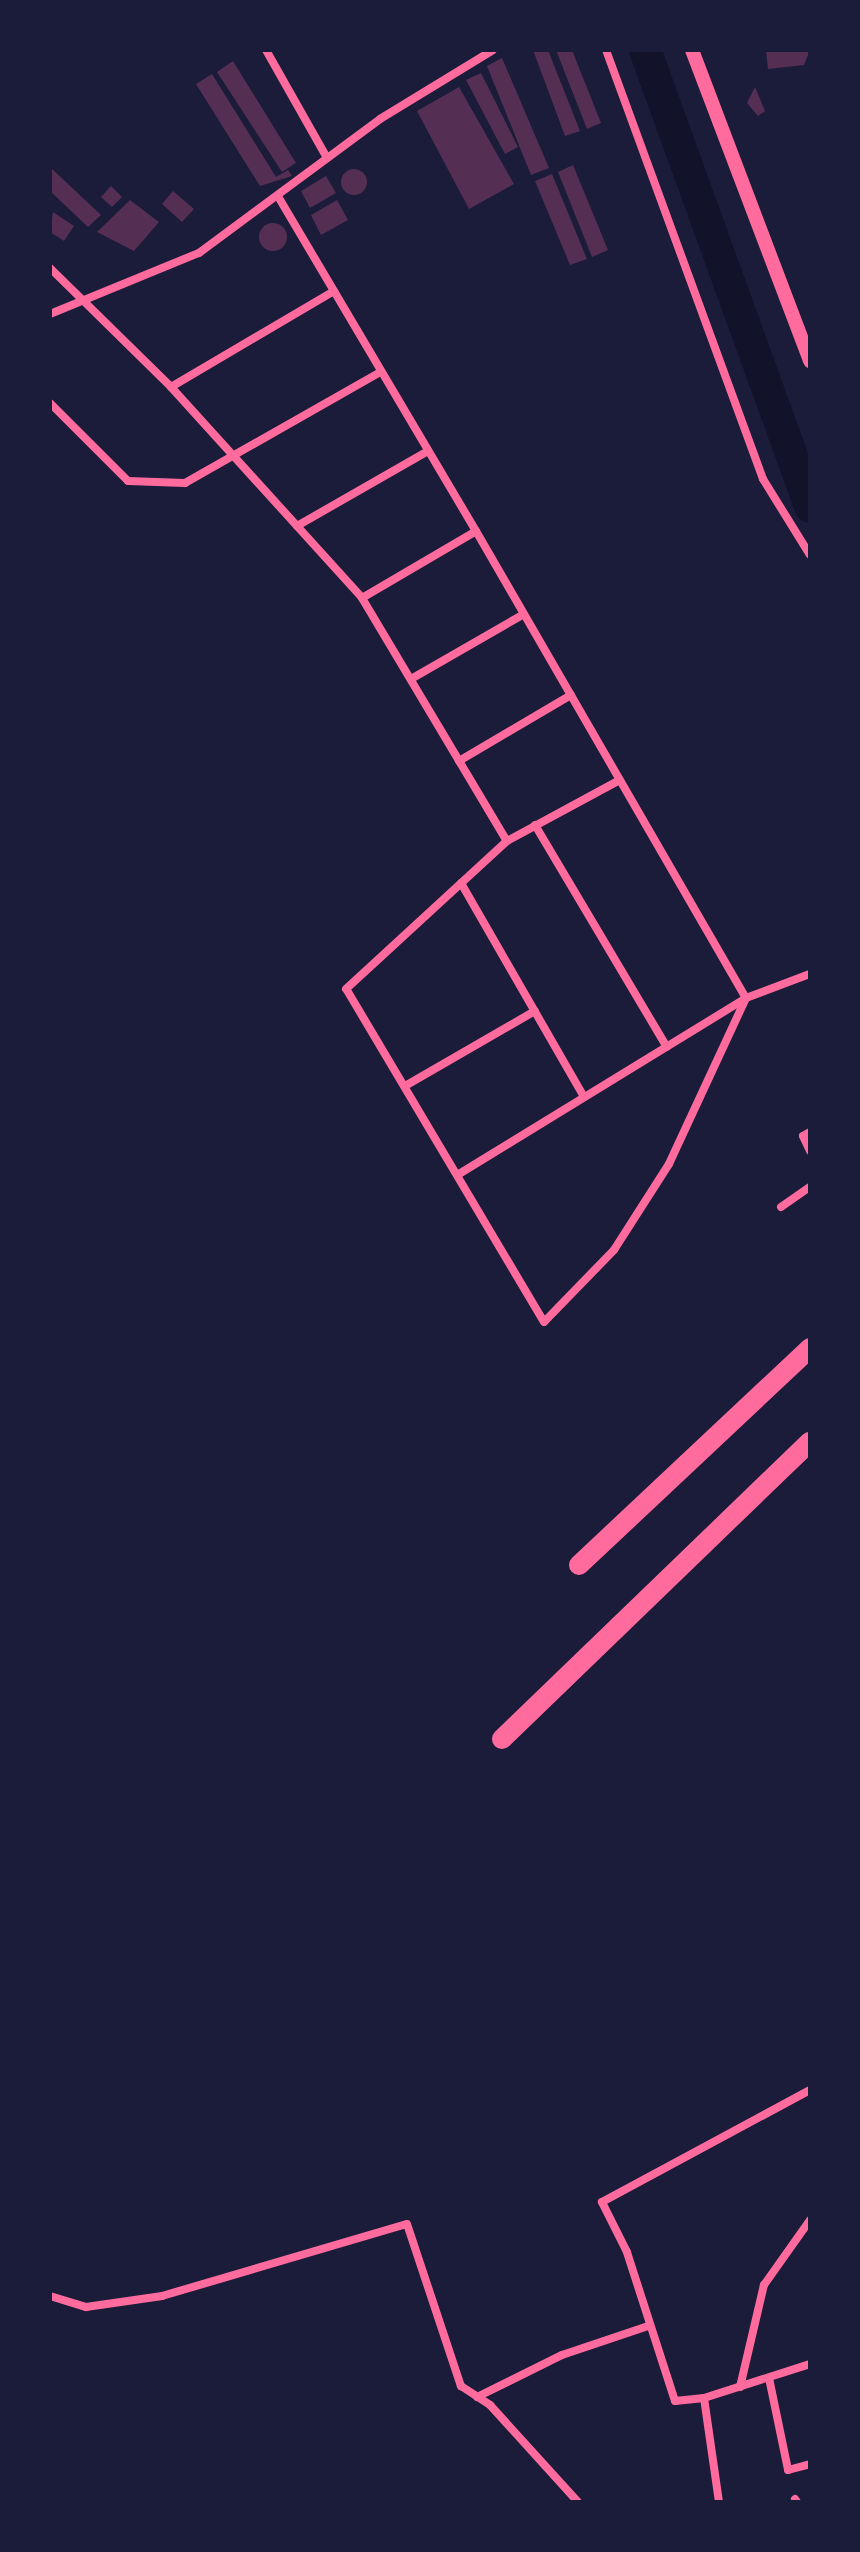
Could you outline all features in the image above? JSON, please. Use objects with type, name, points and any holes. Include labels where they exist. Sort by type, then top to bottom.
[{"type":"highway","points":[[579,1565],[810,1348]]},
{"type":"highway","points":[[502,1739],[810,1442]]},
{"type":"street","points":[[266,50],[327,158]]},
{"type":"street","points":[[50,314],[199,253],[279,198],[327,158],[493,50]]},
{"type":"street","points":[[606,50],[763,479],[810,555]]},
{"type":"street","points":[[692,50],[810,361]]},
{"type":"street","points":[[279,198],[746,998]]},
{"type":"street","points":[[50,268],[86,297],[362,598],[507,841]]},
{"type":"street","points":[[171,387],[334,291]]},
{"type":"street","points":[[50,403],[128,481],[185,483],[380,372]]},
{"type":"street","points":[[297,526],[428,451]]},
{"type":"street","points":[[362,598],[476,531]]},
{"type":"street","points":[[411,679],[524,614]]},
{"type":"street","points":[[459,761],[571,695]]},
{"type":"street","points":[[620,780],[507,841],[346,989],[459,1174],[544,1322],[614,1250],[669,1164],[746,998]]},
{"type":"street","points":[[535,825],[667,1047]]},
{"type":"street","points":[[461,883],[584,1097]]},
{"type":"street","points":[[459,1174],[746,998],[810,974]]},
{"type":"street","points":[[405,1086],[535,1011]]},
{"type":"street","points":[[810,1132],[803,1136],[810,1151]]},
{"type":"street","points":[[781,1207],[810,1187]]},
{"type":"street","points":[[810,2090],[602,2202],[627,2252],[648,2326],[675,2401],[704,2398],[810,2364]]},
{"type":"street","points":[[740,2387],[764,2285],[810,2220]]},
{"type":"street","points":[[50,2296],[86,2307],[162,2296],[407,2224],[449,2361],[461,2386],[477,2397],[578,2502]]},
{"type":"street","points":[[477,2397],[562,2355],[648,2326]]},
{"type":"street","points":[[769,2378],[788,2470],[810,2464]]},
{"type":"street","points":[[704,2398],[719,2502]]},
{"type":"building","points":[[533,50],[548,50],[580,131],[565,136]]},
{"type":"building","points":[[556,50],[572,50],[601,123],[587,129]]},
{"type":"building","points":[[810,50],[804,65],[768,69],[766,51]]},
{"type":"building","points":[[502,58],[549,168],[531,175],[487,66]]},
{"type":"building","points":[[233,61],[296,163],[282,172],[217,72]]},
{"type":"building","points":[[481,73],[518,147],[505,154],[466,80]]},
{"type":"building","points":[[212,74],[276,177],[288,170],[292,176],[260,186],[196,84]]},
{"type":"building","points":[[459,87],[514,184],[469,209],[417,111]]},
{"type":"building","points":[[755,87],[765,111],[758,116],[747,103]]},
{"type":"building","points":[[573,165],[608,250],[592,257],[558,172]]},
{"type":"building","points":[[50,167],[101,215],[88,227],[50,191]]},
{"type":"building","points":[[354,169],[363,173],[367,182],[363,191],[354,195],[345,191],[341,182],[345,173]]},
{"type":"building","points":[[552,174],[587,259],[570,265],[535,181]]},
{"type":"building","points":[[326,176],[336,193],[310,208],[301,191]]},
{"type":"building","points":[[111,186],[122,197],[112,207],[101,197]]},
{"type":"building","points":[[173,191],[194,209],[182,222],[162,204]]},
{"type":"building","points":[[130,200],[159,222],[134,251],[97,232]]},
{"type":"building","points":[[337,200],[348,220],[321,235],[311,215]]},
{"type":"building","points":[[53,212],[74,226],[64,241],[50,232]]},
{"type":"building","points":[[273,223],[283,227],[287,237],[283,247],[273,251],[263,247],[259,237],[263,227]]},
{"type":"waterway","points":[[645,50],[810,507]]}]
